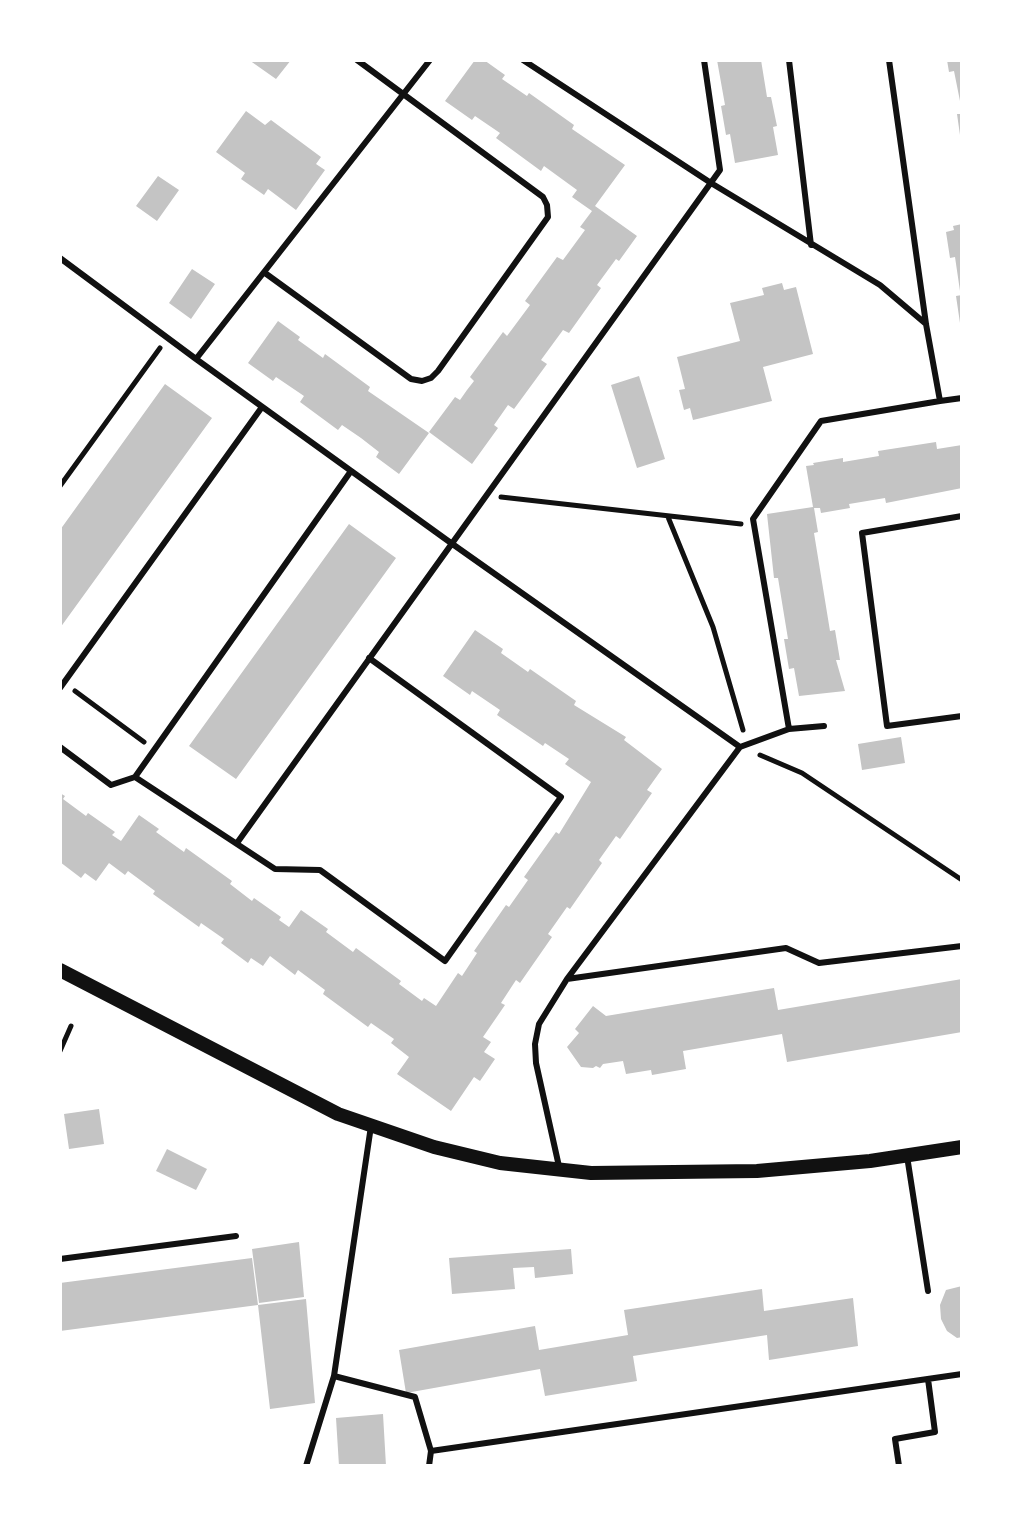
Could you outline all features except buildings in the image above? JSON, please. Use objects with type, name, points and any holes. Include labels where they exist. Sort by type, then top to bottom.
[{"type":"street","points":[[60,970],[310,1101],[371,1126],[434,1147],[487,1160],[560,1171],[637,1174],[757,1171],[907,1156],[962,1147]]},
{"type":"lane","points":[[265,273],[411,379],[422,381],[438,371],[545,224],[549,211],[543,197],[357,60]]},
{"type":"lane","points":[[196,359],[430,60]]},
{"type":"lane","points":[[523,60],[711,183],[880,285],[926,324]]},
{"type":"lane","points":[[237,843],[720,170],[704,60]]},
{"type":"lane","points":[[789,60],[811,245]]},
{"type":"lane","points":[[889,60],[926,324],[940,401]]},
{"type":"lane","points":[[60,258],[451,543],[744,746]]},
{"type":"lane","points":[[789,729],[753,519],[821,421],[962,398]]},
{"type":"lane","points":[[62,685],[262,407]]},
{"type":"lane","points":[[60,747],[111,785],[135,777],[351,471]]},
{"type":"lane","points":[[962,516],[862,533],[887,726],[962,716]]},
{"type":"lane","points":[[135,777],[275,869],[320,870],[445,961],[561,797],[369,658]]},
{"type":"lane","points":[[560,1171],[536,1063],[535,1044],[539,1024],[567,979],[744,746],[789,729],[824,726]]},
{"type":"lane","points":[[567,979],[786,948],[819,963],[962,946]]},
{"type":"lane","points":[[306,1466],[334,1376],[371,1126]]},
{"type":"lane","points":[[907,1156],[928,1291]]},
{"type":"lane","points":[[60,1259],[236,1236]]},
{"type":"lane","points":[[431,1451],[962,1374]]},
{"type":"lane","points":[[334,1376],[415,1397],[431,1451],[429,1466]]},
{"type":"lane","points":[[899,1466],[895,1439],[935,1432],[928,1379]]},
{"type":"path","points":[[60,486],[168,338]]},
{"type":"path","points":[[485,495],[754,526]]},
{"type":"path","points":[[667,516],[713,627],[744,746],[802,773],[962,880]]},
{"type":"path","points":[[62,685],[155,749]]},
{"type":"path","points":[[60,1051],[71,1026]]}]
